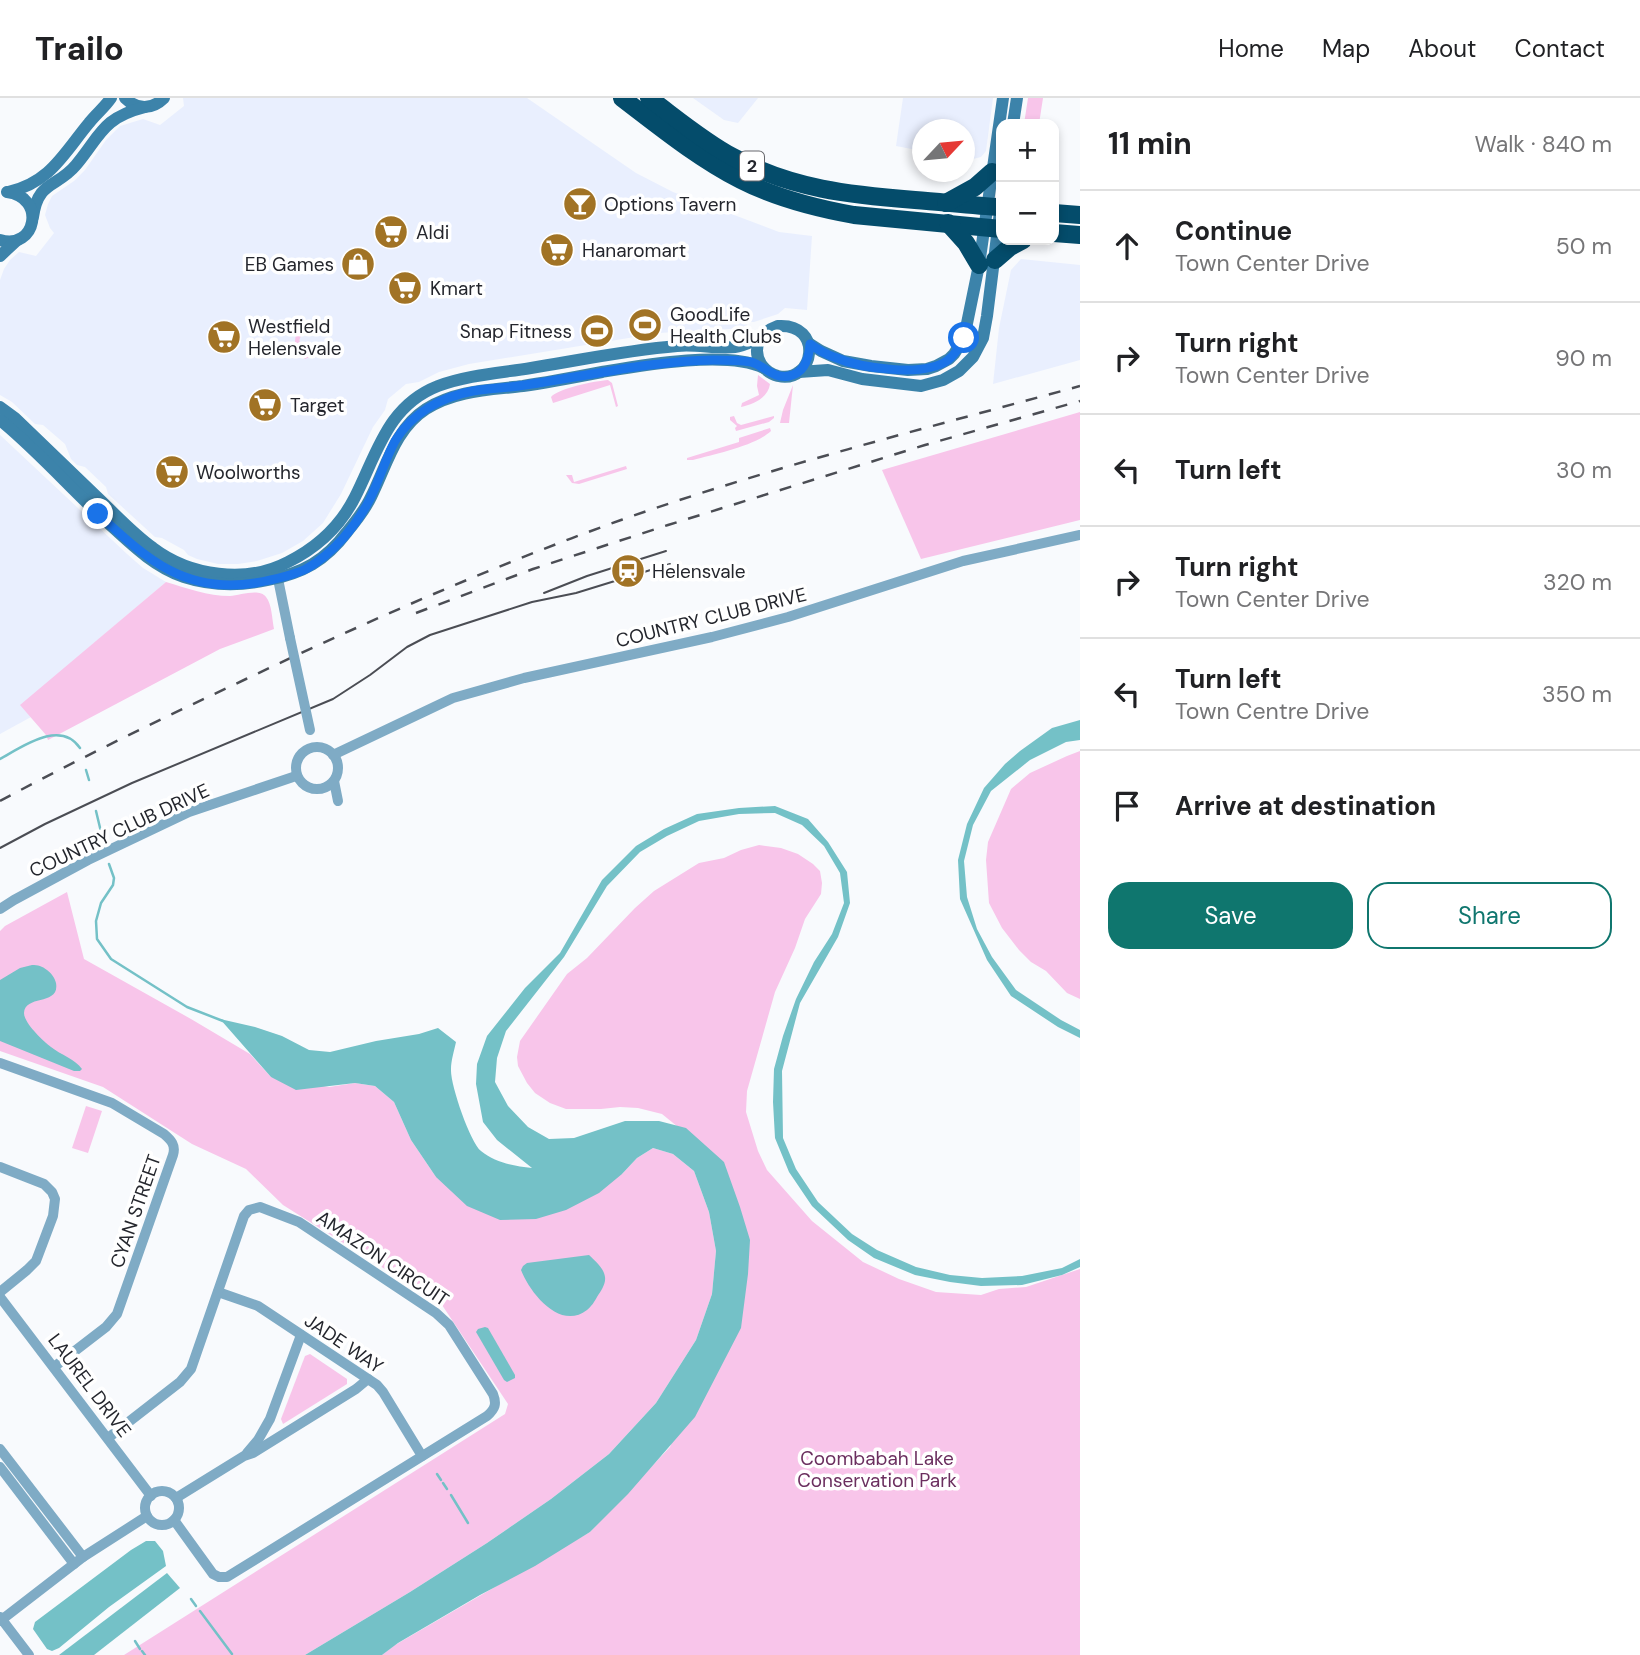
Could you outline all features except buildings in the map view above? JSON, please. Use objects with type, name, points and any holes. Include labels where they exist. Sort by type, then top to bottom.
[{"type":"highway","name":"2","points":[[622,98],[705,159],[743,181],[773,194],[854,215],[994,228]]},
{"type":"highway","name":"2","points":[[649,98],[723,151],[778,177],[845,194],[996,206]]},
{"type":"highway","points":[[946,203],[975,187],[992,172]]},
{"type":"highway","points":[[1059,213],[1080,215]]},
{"type":"highway","points":[[947,223],[987,262],[1014,245]]},
{"type":"highway","points":[[1059,233],[1080,235]]},
{"type":"street","points":[[4,193],[29,186],[53,169],[111,98]]},
{"type":"street","points":[[125,98],[134,105],[145,107]]},
{"type":"street","points":[[0,256],[30,229],[35,202],[40,194],[75,167],[103,129],[119,116],[155,105],[164,98]]},
{"type":"street","points":[[996,199],[992,172],[1003,98]]},
{"type":"street","points":[[1014,119],[1017,98]]},
{"type":"street","points":[[4,193],[22,197],[32,209],[33,217]]},
{"type":"street","points":[[1,422],[133,546],[154,562],[196,581],[247,584],[276,573],[312,550],[334,529],[356,495],[386,430],[400,412],[416,398],[434,388],[461,379],[621,352],[681,345],[736,347],[760,338],[771,329],[785,326],[801,332],[810,344],[843,361],[917,370],[944,363],[954,354],[964,338],[987,262],[994,228]]},
{"type":"street","points":[[0,240],[16,241]]},
{"type":"street","points":[[0,407],[15,418],[145,542],[165,556],[198,570],[219,574],[276,573],[305,569],[341,541],[365,509],[395,443],[415,418],[436,404],[471,392],[689,361],[735,360],[753,363],[780,376],[828,370],[862,379],[921,386],[935,383],[966,365],[983,338],[987,262]]},
{"type":"street","points":[[760,338],[757,352],[764,368]]},
{"type":"street","points":[[799,372],[810,354],[810,344]]},
{"type":"street","points":[[621,352],[625,368]]},
{"type":"street","points":[[42,444],[42,453],[55,467],[56,473]]},
{"type":"street","name":"COUNTRY CLUB DRIVE","points":[[333,755],[453,698],[524,678],[712,637],[788,617],[963,561],[1080,535]]},
{"type":"street","points":[[276,573],[315,748]]},
{"type":"street","points":[[338,767],[333,755],[326,749],[315,748],[299,756],[295,766],[299,782],[316,790],[336,778],[338,767],[355,743]]},
{"type":"street","name":"COUNTRY CLUB DRIVE","points":[[0,909],[88,860],[188,812],[296,776]]},
{"type":"street","name":"CYAN STREET","points":[[0,1063],[112,1103],[164,1134],[174,1147],[117,1314],[106,1327],[54,1367]]},
{"type":"street","points":[[0,1167],[44,1184],[55,1199],[53,1216],[36,1261],[0,1292]]},
{"type":"street","name":"AMAZON CIRCUIT","points":[[108,1438],[186,1376],[193,1363],[244,1216],[252,1209],[260,1207],[299,1222],[436,1313],[449,1325],[494,1394],[495,1406],[488,1416],[227,1577],[213,1574],[174,1520]]},
{"type":"street","name":"JADE WAY","points":[[218,1292],[253,1304],[368,1379],[383,1392],[422,1456]]},
{"type":"street","name":"LAUREL DRIVE","points":[[0,1297],[151,1496]]},
{"type":"street","points":[[244,1456],[258,1440],[270,1419],[301,1335]]},
{"type":"street","points":[[176,1498],[253,1453],[368,1379]]},
{"type":"street","points":[[0,1449],[79,1561]]},
{"type":"street","points":[[0,1467],[79,1561]]},
{"type":"street","points":[[161,1491],[176,1498],[179,1510],[174,1520],[162,1525],[156,1524],[147,1516],[145,1508],[151,1496],[161,1491]]},
{"type":"street","points":[[29,1655],[1,1619],[79,1561],[147,1516]]},
{"type":"shaded area","name":"Westfield Helensvale","points":[[183,98],[527,98],[636,173],[673,192],[779,232],[812,236],[807,310],[785,308],[778,314],[747,322],[747,328],[659,333],[469,364],[406,384],[388,399],[385,410],[373,427],[341,494],[323,523],[303,541],[282,553],[257,561],[218,564],[197,559],[162,538],[155,537],[108,494],[106,487],[85,467],[77,465],[71,459],[65,444],[0,395],[0,280],[4,269],[19,252],[36,256],[54,233],[45,215],[52,196],[85,170],[106,140],[120,126],[143,119],[160,125],[184,106]]},
{"type":"shaded area","points":[[693,98],[758,98],[738,123],[724,120]]},
{"type":"shaded area","points":[[903,98],[993,98],[986,151],[981,157],[975,158],[975,119],[912,119],[912,149],[896,146]]},
{"type":"shaded area","points":[[1021,259],[1080,265],[1080,360],[993,384],[999,328],[1011,270]]},
{"type":"shaded area","points":[[0,435],[127,554],[166,582],[21,705],[31,717],[0,734]]},
{"type":"green space","points":[[1028,98],[1043,98],[1040,119],[1025,119]]},
{"type":"green space","points":[[298,332],[301,334],[300,342],[313,349],[310,357],[305,359],[294,349]]},
{"type":"green space","points":[[758,375],[770,384],[769,389],[760,400],[741,407],[742,403],[759,395]]},
{"type":"green space","points":[[608,380],[612,383],[618,406],[616,407],[610,385],[553,403],[551,397],[561,391]]},
{"type":"green space","points":[[793,385],[789,423],[780,423],[783,410]]},
{"type":"green space","points":[[1080,412],[1080,520],[921,559],[882,470]]},
{"type":"green space","points":[[734,416],[741,425],[774,418],[769,422],[736,431],[737,426],[730,420],[730,417]]},
{"type":"green space","points":[[770,428],[771,431],[764,436],[745,445],[687,460],[739,442],[739,438]]},
{"type":"green space","points":[[626,466],[627,469],[579,484],[572,483],[566,475],[572,475],[574,482]]},
{"type":"green space","points":[[166,582],[214,595],[230,596],[255,592],[263,594],[270,604],[274,629],[220,649],[48,740],[20,705]]},
{"type":"green space","points":[[1080,751],[1080,999],[1067,993],[1046,971],[1031,962],[1002,928],[989,903],[986,860],[988,842],[1011,789],[1030,773]]},
{"type":"green space","name":"Coombabah Lake Conservation Park","points":[[759,845],[798,854],[820,871],[822,883],[821,894],[805,919],[775,992],[747,1091],[746,1112],[767,1170],[812,1221],[863,1262],[936,1292],[981,1295],[999,1289],[1026,1287],[1080,1269],[1080,1655],[382,1655],[590,1532],[670,1447],[736,1278],[678,1127],[662,1114],[638,1108],[566,1109],[550,1103],[535,1093],[527,1083],[518,1066],[517,1057],[520,1041],[567,974],[587,958],[654,891],[699,863],[724,858]]},
{"type":"green space","points":[[67,892],[84,959],[250,1054],[271,1077],[329,1087],[355,1083],[375,1086],[394,1102],[411,1140],[436,1177],[622,1174],[637,1158],[653,1148],[673,1154],[694,1171],[709,1212],[716,1251],[712,1294],[696,1340],[656,1403],[609,1454],[551,1499],[410,1592],[305,1655],[124,1655],[505,1414],[508,1404],[442,1305],[283,1205],[246,1169],[192,1144],[103,1087],[0,1051],[0,931]]},
{"type":"green space","points":[[86,1106],[102,1111],[88,1153],[72,1148]]},
{"type":"green space","points":[[310,1354],[347,1379],[347,1384],[283,1424],[281,1419],[305,1356]]},
{"type":"water","points":[[1080,720],[1080,740],[1066,742],[1030,760],[991,791],[973,825],[964,861],[967,897],[977,929],[992,957],[1016,990],[1080,1030],[1080,1038],[1011,996],[987,960],[960,899],[958,860],[967,824],[984,788],[1005,764],[1052,728]]},
{"type":"water","points":[[775,806],[808,819],[828,842],[847,872],[850,903],[838,937],[800,1003],[782,1071],[783,1138],[796,1169],[818,1202],[852,1234],[877,1250],[916,1267],[950,1275],[982,1278],[1022,1276],[1062,1268],[1080,1259],[1080,1267],[1062,1275],[1022,1285],[981,1286],[915,1275],[874,1258],[848,1240],[812,1206],[789,1172],[775,1138],[774,1069],[796,999],[814,962],[832,934],[844,903],[840,873],[824,846],[802,825],[775,813],[739,814],[699,821],[667,836],[640,852],[607,886],[564,957],[506,1031],[497,1058],[495,1082],[508,1106],[528,1127],[549,1139],[574,1138],[625,1121],[659,1121],[686,1128],[724,1162],[750,1240],[741,1328],[695,1417],[628,1494],[590,1532],[398,1643],[382,1655],[305,1655],[487,1543],[551,1499],[609,1454],[656,1403],[696,1340],[712,1294],[716,1251],[709,1212],[694,1171],[673,1154],[653,1148],[637,1158],[599,1193],[566,1210],[536,1219],[500,1220],[467,1206],[436,1177],[411,1140],[394,1102],[375,1086],[355,1083],[296,1090],[271,1077],[220,1019],[282,1036],[309,1050],[330,1052],[438,1028],[456,1042],[452,1063],[454,1087],[477,1146],[499,1161],[532,1168],[497,1140],[483,1122],[476,1084],[477,1064],[487,1036],[525,988],[560,953],[602,880],[636,846],[697,814]]},
{"type":"water","points":[[32,965],[42,967],[54,977],[56,990],[48,998],[26,1007],[25,1017],[39,1036],[55,1050],[76,1062],[82,1069],[80,1071],[74,1071],[0,1041],[0,980],[20,968]]},
{"type":"water","points":[[589,1255],[603,1271],[605,1282],[591,1306],[577,1315],[557,1313],[547,1306],[531,1289],[521,1270],[527,1263]]},
{"type":"water","points":[[485,1327],[515,1375],[515,1378],[507,1382],[476,1332]]},
{"type":"water","points":[[146,1541],[155,1541],[163,1551],[166,1566],[109,1607],[59,1648],[52,1651],[47,1649],[33,1629],[35,1622]]},
{"type":"water","points":[[167,1573],[180,1588],[94,1655],[59,1655]]},
{"type":"waterway","points":[[0,759],[41,738],[52,736],[72,740],[80,748]]},
{"type":"waterway","points":[[86,770],[89,780]]},
{"type":"waterway","points":[[96,811],[102,836]]},
{"type":"waterway","points":[[109,864],[114,878],[113,885],[101,903],[96,921],[97,939],[111,959],[187,1007],[223,1021]]},
{"type":"waterway","points":[[437,1474],[441,1480]]},
{"type":"waterway","points":[[443,1483],[447,1489]]},
{"type":"waterway","points":[[451,1495],[468,1523]]},
{"type":"waterway","points":[[191,1599],[196,1606]]},
{"type":"waterway","points":[[200,1611],[232,1654]]},
{"type":"waterway","points":[[135,1641],[140,1649]]},
{"type":"waterway","points":[[142,1651],[145,1655]]},
{"type":"tram line","points":[[544,593],[666,551]]},
{"type":"tram line","points":[[0,848],[132,783],[333,699],[407,647],[430,635],[532,602],[576,593],[670,564]]},
{"type":"railway","points":[[0,801],[153,723],[338,636],[478,575],[573,538],[792,465],[1080,386]]},
{"type":"railway","points":[[416,613],[533,569],[668,525],[925,445],[1080,401]]},
{"type":"place","name":"Options Tavern","points":[[580,204]]},
{"type":"place","name":"Aldi","points":[[391,232]]},
{"type":"place","name":"Hanaromart","points":[[557,250]]},
{"type":"place","name":"EB Games","points":[[358,264]]},
{"type":"place","name":"Kmart","points":[[405,288]]},
{"type":"place","name":"GoodLife Health Clubs","points":[[645,325]]},
{"type":"place","name":"Snap Fitness","points":[[597,331]]},
{"type":"place","name":"Westfield Helensvale","points":[[224,337]]},
{"type":"place","name":"Target","points":[[265,405]]},
{"type":"place","name":"Woolworths","points":[[172,472]]},
{"type":"place","name":"Helensvale","points":[[628,571]]},
{"type":"route","points":[[98,514],[144,555],[182,577],[222,584],[260,582],[296,573],[330,552],[365,509],[402,431],[425,410],[444,400],[471,392],[638,366],[689,361],[735,360],[753,363],[780,376],[793,375],[803,369],[810,354],[810,344],[843,361],[898,369],[927,369],[949,359],[964,338]]}]
